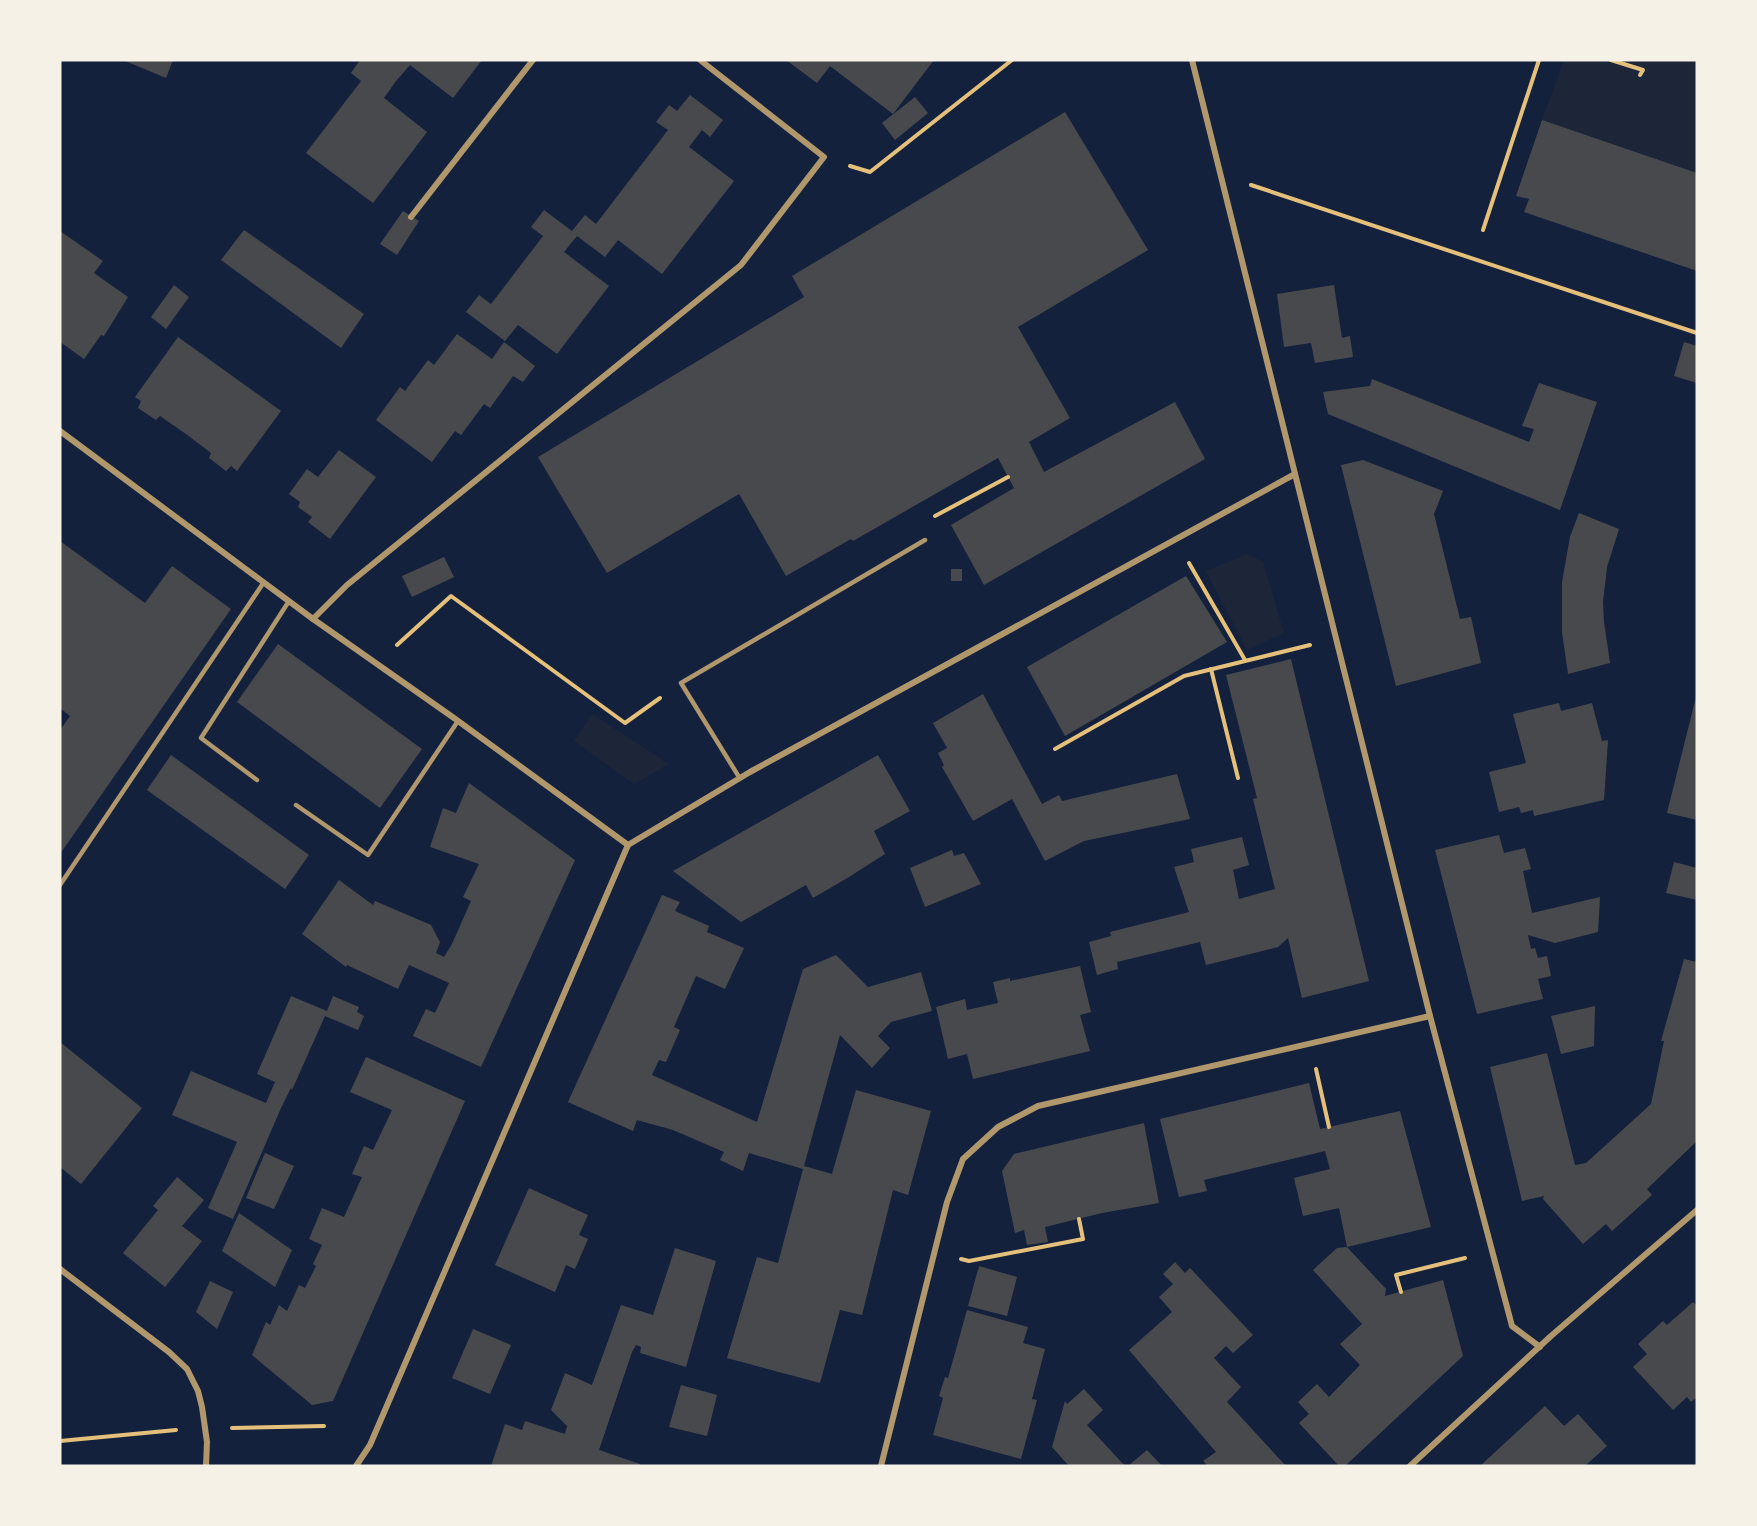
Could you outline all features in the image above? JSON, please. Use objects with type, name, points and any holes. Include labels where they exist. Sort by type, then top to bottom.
[{"type":"street","points":[[411,217],[533,60]]},
{"type":"street","points":[[313,619],[347,585],[741,265],[824,157],[700,60]]},
{"type":"street","points":[[1192,60],[1430,1016],[1512,1326],[1540,1347]]},
{"type":"street","points":[[60,431],[313,619],[628,845]]},
{"type":"street","points":[[357,1466],[370,1445],[628,845],[739,777],[1295,474]]},
{"type":"street","points":[[881,1466],[947,1202],[963,1159],[998,1127],[1038,1106],[1430,1016]]},
{"type":"street","points":[[1410,1466],[1540,1347],[1697,1210]]},
{"type":"street","points":[[60,1269],[169,1352],[187,1370],[198,1391],[202,1407],[207,1442],[206,1466]]},
{"type":"lane","points":[[739,777],[681,683],[925,540]]},
{"type":"lane","points":[[60,885],[264,582]]},
{"type":"lane","points":[[257,780],[201,738],[289,601]]},
{"type":"lane","points":[[296,806],[368,855],[458,721]]},
{"type":"path","points":[[824,157],[870,172],[1012,60]]},
{"type":"path","points":[[1483,230],[1539,60]]},
{"type":"path","points":[[1611,60],[1643,70],[1640,75]]},
{"type":"path","points":[[1219,174],[1697,333]]},
{"type":"path","points":[[925,540],[917,525],[1008,477]]},
{"type":"path","points":[[1175,539],[1245,660]]},
{"type":"path","points":[[376,663],[451,596],[625,723],[681,683]]},
{"type":"path","points":[[1055,749],[1184,676],[1336,638]]},
{"type":"path","points":[[1211,669],[1238,778]]},
{"type":"path","points":[[1310,1042],[1329,1127]]},
{"type":"path","points":[[935,1250],[969,1261],[1083,1239],[1079,1219]]},
{"type":"path","points":[[1401,1292],[1396,1275],[1492,1251]]},
{"type":"shaded area","points":[[1564,60],[1697,60],[1697,173],[1542,120]]},
{"type":"shaded area","points":[[1247,554],[1263,562],[1284,633],[1247,650],[1206,571]]},
{"type":"shaded area","points":[[592,714],[669,764],[634,784],[574,741]]},
{"type":"building","points":[[123,60],[173,60],[166,78]]},
{"type":"building","points":[[360,60],[482,60],[453,98],[410,65],[396,81],[384,98],[427,132],[373,203],[306,153],[361,81],[351,73]]},
{"type":"building","points":[[786,60],[934,60],[893,114],[830,66],[817,83]]},
{"type":"building","points":[[690,95],[723,120],[710,137],[702,130],[689,147],[734,181],[662,274],[618,240],[605,257],[577,236],[564,252],[609,286],[557,354],[518,325],[505,341],[466,312],[479,295],[491,304],[543,236],[531,227],[544,210],[572,231],[585,215],[596,224],[668,130],[656,122],[669,105],[677,111]]},
{"type":"building","points":[[915,97],[928,113],[895,140],[882,123]]},
{"type":"building","points":[[1065,112],[1148,250],[1018,327],[1070,418],[1029,442],[1044,472],[1175,402],[1205,459],[984,585],[951,525],[1014,488],[998,458],[853,541],[851,539],[786,576],[739,494],[607,573],[538,457],[804,297],[792,276]]},
{"type":"building","points":[[1542,120],[1697,173],[1697,271],[1524,212],[1529,199],[1516,196]]},
{"type":"building","points":[[403,211],[419,221],[397,255],[380,244]]},
{"type":"building","points":[[244,230],[364,314],[341,348],[221,260]]},
{"type":"building","points":[[60,231],[103,261],[94,273],[128,297],[104,336],[101,335],[84,359],[60,342]]},
{"type":"building","points":[[174,285],[189,297],[166,329],[151,317]]},
{"type":"building","points":[[1334,285],[1342,338],[1350,336],[1353,357],[1315,363],[1311,343],[1284,347],[1277,294]]},
{"type":"building","points":[[457,334],[492,359],[504,342],[535,366],[523,382],[513,376],[490,408],[484,404],[461,435],[455,431],[432,462],[376,420],[400,387],[405,391],[428,360],[434,365]]},
{"type":"building","points":[[178,337],[281,411],[237,471],[231,466],[226,471],[209,458],[211,453],[186,434],[160,416],[156,420],[138,408],[141,401],[135,397]]},
{"type":"building","points":[[1684,342],[1697,346],[1697,383],[1674,376]]},
{"type":"building","points":[[1372,379],[1529,442],[1534,429],[1522,426],[1539,383],[1597,402],[1560,510],[1328,414],[1323,392],[1370,386]]},
{"type":"building","points":[[339,450],[376,477],[330,539],[308,522],[312,517],[298,507],[300,502],[289,494],[307,469],[318,477]]},
{"type":"building","points":[[1363,460],[1443,491],[1434,514],[1460,619],[1471,617],[1481,663],[1396,686],[1341,465]]},
{"type":"building","points":[[1579,513],[1619,529],[1607,567],[1603,602],[1610,663],[1568,674],[1562,632],[1562,582],[1570,537]]},
{"type":"building","points":[[60,541],[145,603],[172,566],[231,609],[60,854],[60,730],[70,716],[60,708]]},
{"type":"building","points":[[444,557],[454,577],[412,597],[402,576]]},
{"type":"building","points":[[951,569],[962,569],[962,581],[951,581]]},
{"type":"building","points":[[1186,576],[1227,642],[1065,736],[1027,667]]},
{"type":"building","points":[[278,644],[422,749],[380,808],[237,702]]},
{"type":"building","points":[[1291,659],[1369,981],[1302,998],[1288,938],[1278,947],[1206,965],[1200,942],[1117,962],[1118,969],[1097,975],[1089,942],[1111,936],[1110,932],[1189,912],[1174,867],[1194,862],[1191,849],[1242,837],[1249,865],[1233,870],[1239,899],[1275,889],[1253,799],[1257,798],[1226,675]]},
{"type":"building","points":[[983,694],[1042,804],[1059,795],[1062,801],[1177,774],[1190,819],[1084,841],[1045,861],[1012,799],[973,821],[942,767],[944,765],[938,753],[947,748],[933,723]]},
{"type":"building","points":[[1697,697],[1697,820],[1667,813]]},
{"type":"building","points":[[1559,703],[1561,711],[1592,703],[1602,741],[1608,740],[1604,800],[1534,816],[1533,810],[1521,813],[1519,807],[1499,812],[1489,772],[1526,763],[1513,714]]},
{"type":"building","points":[[171,755],[309,855],[285,889],[147,790]]},
{"type":"building","points":[[878,755],[910,811],[874,831],[885,854],[813,898],[806,885],[741,922],[673,871]]},
{"type":"building","points":[[469,783],[575,860],[481,1067],[413,1036],[426,1009],[435,1013],[449,983],[409,965],[398,989],[347,965],[346,967],[302,934],[339,880],[373,905],[375,901],[431,925],[440,942],[436,953],[444,957],[471,901],[463,897],[479,864],[430,847],[443,808],[456,813]]},
{"type":"building","points":[[1499,835],[1504,853],[1525,848],[1531,869],[1523,871],[1532,913],[1600,897],[1598,932],[1555,943],[1528,935],[1531,949],[1535,948],[1538,958],[1547,956],[1551,976],[1538,979],[1543,999],[1477,1014],[1435,850]]},
{"type":"building","points":[[952,850],[954,856],[964,853],[981,884],[925,907],[910,868]]},
{"type":"building","points":[[1674,862],[1697,868],[1697,900],[1666,893]]},
{"type":"building","points":[[662,895],[680,902],[675,911],[709,926],[707,932],[744,948],[725,989],[696,976],[674,1027],[680,1030],[666,1062],[659,1060],[652,1075],[757,1122],[803,969],[836,955],[868,987],[921,972],[932,1011],[891,1022],[878,1036],[890,1048],[872,1068],[840,1035],[804,1166],[832,1174],[856,1090],[931,1111],[908,1195],[893,1190],[862,1315],[840,1310],[820,1383],[727,1358],[757,1257],[778,1263],[803,1169],[749,1153],[743,1171],[720,1160],[724,1152],[673,1130],[637,1120],[633,1131],[568,1102]]},
{"type":"building","points":[[1684,959],[1697,962],[1697,1141],[1647,1189],[1652,1195],[1612,1231],[1606,1224],[1583,1244],[1543,1199],[1544,1196],[1522,1201],[1490,1067],[1547,1053],[1575,1165],[1586,1163],[1651,1104],[1664,1041],[1661,1041]]},
{"type":"building","points":[[1080,966],[1091,1012],[1080,1015],[1090,1051],[973,1079],[967,1054],[948,1059],[936,1007],[965,999],[967,1010],[998,1003],[993,982],[1010,978],[1010,981]]},
{"type":"building","points":[[291,996],[327,1011],[333,996],[359,1007],[357,1012],[364,1016],[358,1030],[325,1016],[292,1090],[291,1088],[281,1108],[233,1219],[208,1208],[237,1142],[172,1115],[191,1071],[266,1103],[275,1082],[257,1074]]},
{"type":"building","points":[[1595,1006],[1594,1046],[1561,1054],[1551,1016]]},
{"type":"building","points":[[60,1042],[142,1108],[81,1184],[60,1167]]},
{"type":"building","points":[[366,1057],[465,1101],[333,1401],[312,1405],[252,1355],[266,1322],[270,1325],[279,1305],[287,1311],[299,1285],[305,1288],[316,1266],[313,1264],[322,1245],[309,1239],[322,1208],[344,1217],[362,1177],[352,1174],[364,1146],[373,1150],[392,1110],[350,1092]]},
{"type":"building","points":[[1309,1083],[1320,1129],[1400,1111],[1431,1227],[1347,1247],[1339,1208],[1303,1216],[1294,1178],[1330,1169],[1325,1151],[1204,1180],[1207,1191],[1179,1197],[1160,1119]]},
{"type":"building","points":[[1144,1123],[1159,1203],[1102,1213],[1045,1227],[1048,1242],[1027,1245],[1024,1230],[1015,1233],[1002,1171],[1014,1154]]},
{"type":"building","points":[[265,1153],[294,1166],[274,1209],[246,1198]]},
{"type":"building","points":[[177,1177],[204,1200],[182,1226],[202,1241],[165,1287],[123,1253],[158,1210],[153,1206]]},
{"type":"building","points":[[529,1188],[588,1215],[579,1235],[588,1239],[575,1269],[566,1265],[555,1292],[495,1265]]},
{"type":"building","points":[[239,1213],[292,1250],[275,1287],[222,1251]]},
{"type":"building","points":[[1347,1247],[1386,1289],[1385,1296],[1443,1280],[1463,1356],[1345,1466],[1339,1466],[1299,1423],[1309,1414],[1298,1402],[1317,1384],[1329,1397],[1360,1365],[1340,1344],[1362,1324],[1313,1270],[1337,1248]]},
{"type":"building","points":[[675,1248],[716,1261],[686,1367],[640,1353],[641,1347],[636,1345],[632,1352],[599,1450],[640,1464],[639,1466],[491,1466],[505,1424],[522,1430],[525,1421],[565,1434],[567,1426],[551,1410],[565,1373],[592,1385],[621,1305],[653,1315]]},
{"type":"building","points":[[1175,1262],[1185,1273],[1190,1268],[1253,1335],[1233,1353],[1226,1346],[1214,1358],[1241,1387],[1227,1402],[1286,1466],[1208,1466],[1203,1461],[1216,1452],[1129,1350],[1172,1312],[1159,1297],[1173,1284],[1163,1274]]},
{"type":"building","points":[[979,1266],[1017,1277],[1007,1316],[968,1306]]},
{"type":"building","points":[[210,1281],[233,1292],[217,1329],[196,1312]]},
{"type":"building","points":[[1693,1302],[1697,1306],[1697,1397],[1691,1402],[1687,1397],[1673,1410],[1633,1367],[1647,1354],[1638,1344],[1663,1321],[1667,1325]]},
{"type":"building","points":[[967,1310],[1028,1327],[1023,1343],[1045,1349],[1032,1399],[1037,1400],[1021,1459],[933,1435],[943,1398],[939,1396],[945,1377],[948,1378]]},
{"type":"building","points":[[473,1329],[511,1345],[490,1394],[452,1378]]},
{"type":"building","points":[[681,1385],[717,1395],[707,1436],[669,1427]]},
{"type":"building","points":[[1084,1389],[1103,1410],[1087,1425],[1125,1466],[1069,1466],[1052,1447],[1065,1401],[1067,1404]]},
{"type":"building","points":[[1545,1406],[1564,1426],[1578,1414],[1607,1446],[1585,1466],[1480,1466]]},
{"type":"building","points":[[1147,1450],[1162,1466],[1128,1466]]}]
